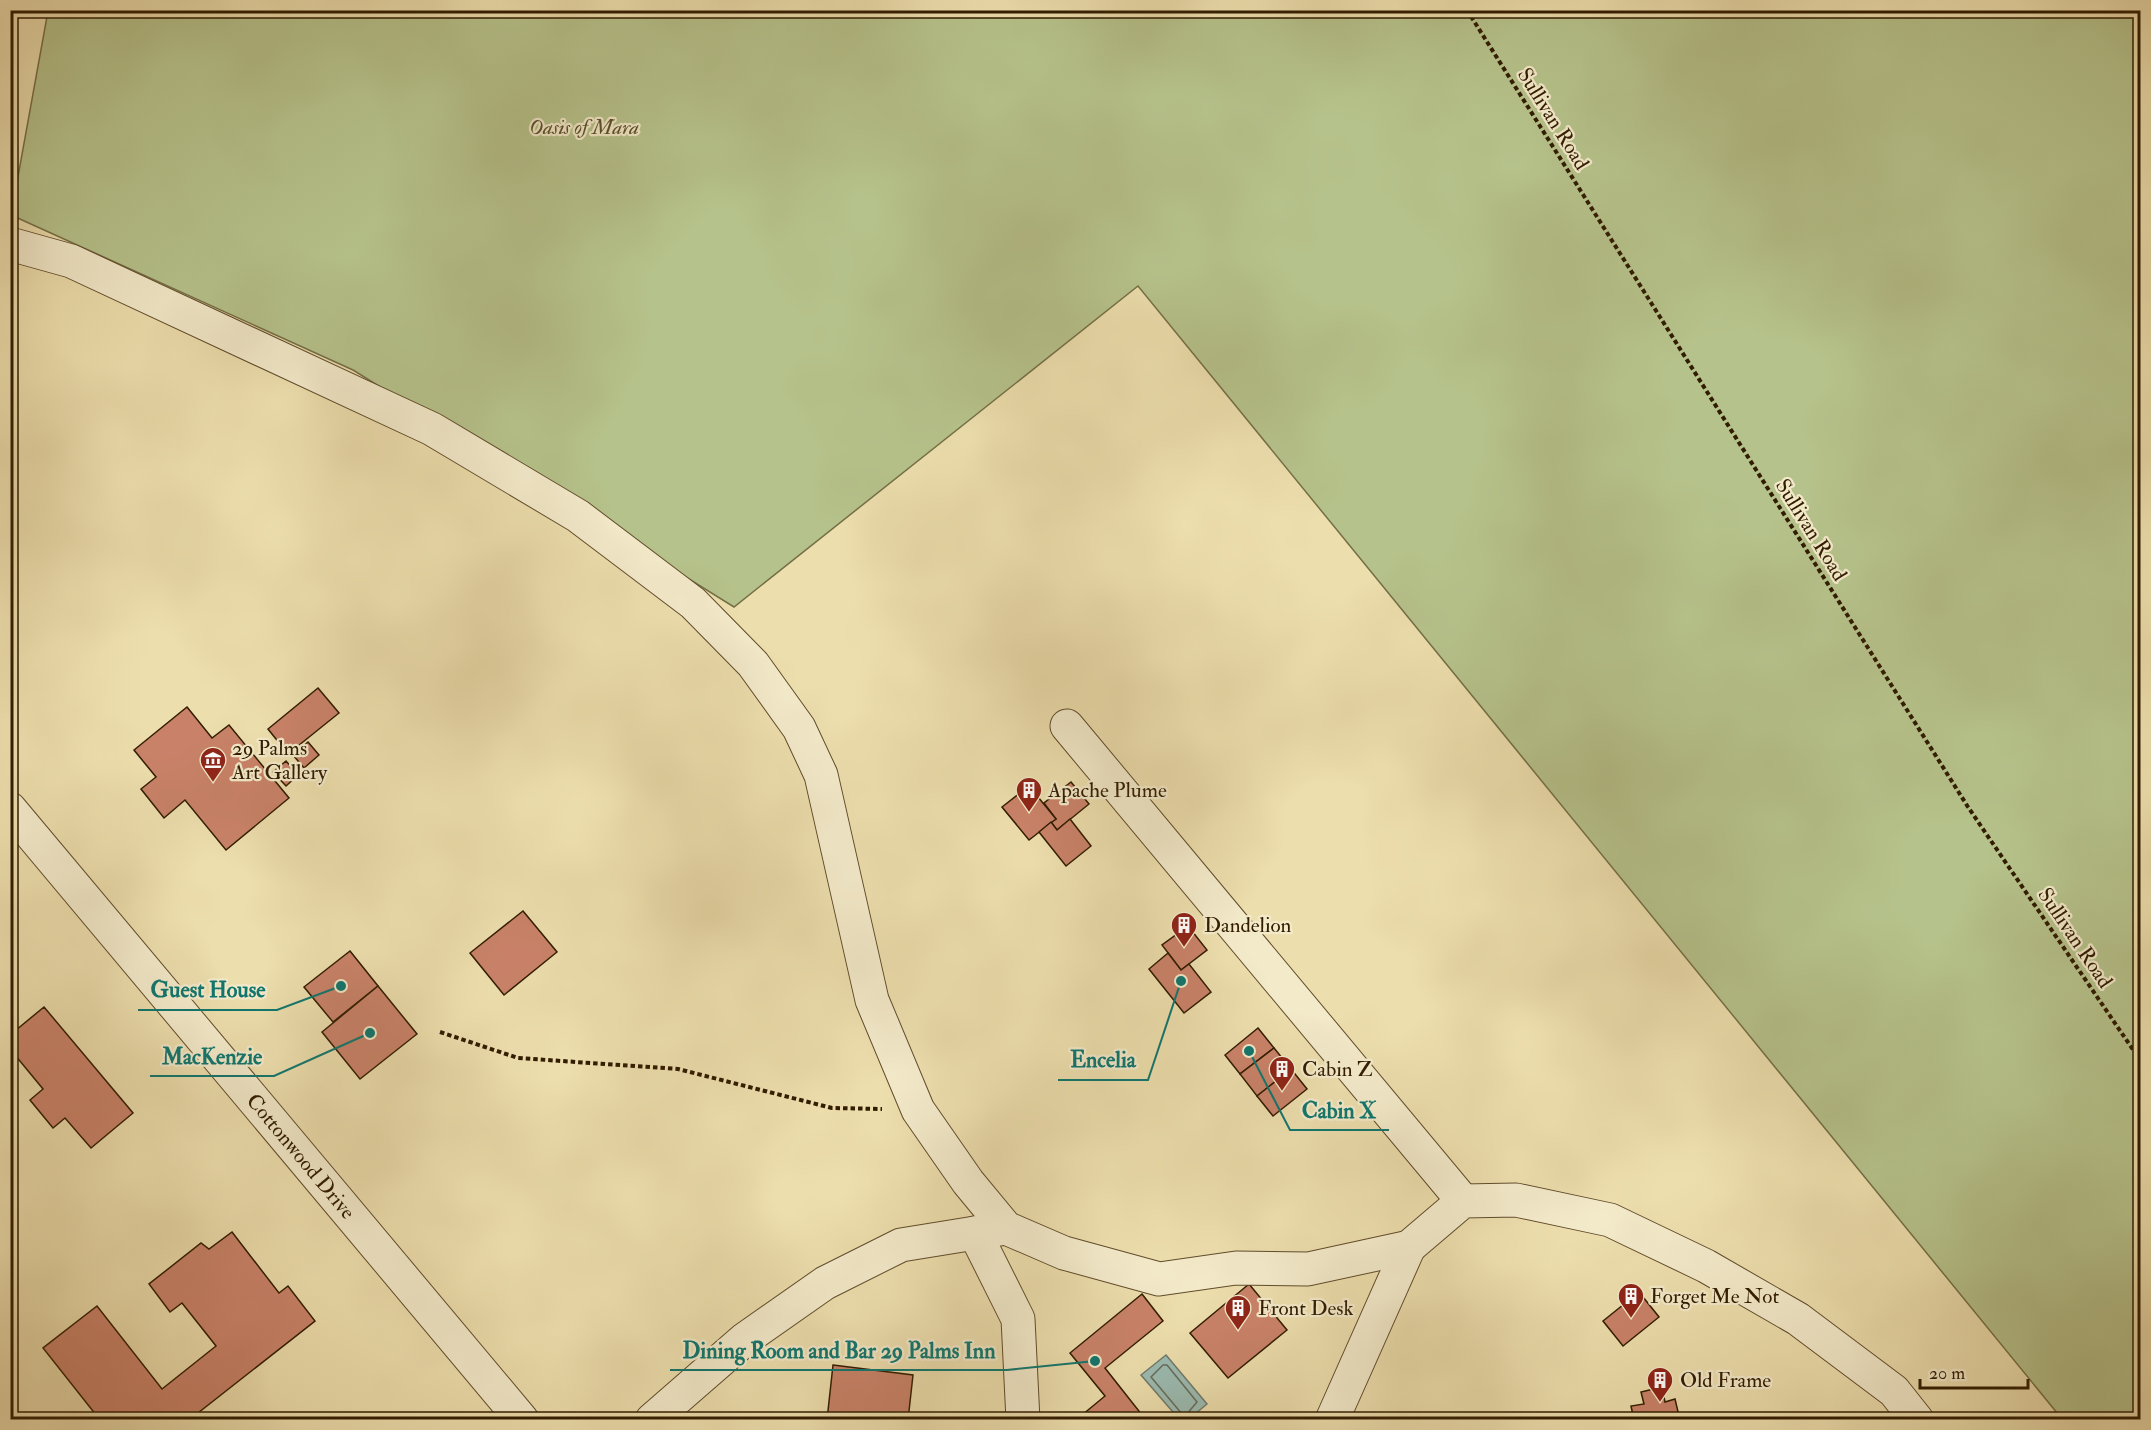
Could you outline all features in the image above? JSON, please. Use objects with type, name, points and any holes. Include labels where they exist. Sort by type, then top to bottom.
[{"type":"street","points":[[10,244],[71,261],[432,429],[578,516],[693,603],[753,664],[798,728],[821,775],[872,1000],[918,1110],[968,1182],[990,1231],[1018,1319],[1023,1419]]},
{"type":"street","points":[[1067,726],[1463,1202]]},
{"type":"street","name":"Cottonwood Drive","points":[[10,809],[522,1419]]},
{"type":"street","points":[[652,1419],[745,1339],[825,1283],[901,1245],[990,1231],[1160,1279],[1236,1268],[1308,1269],[1409,1246],[1463,1202],[1516,1200],[1610,1220],[1706,1266],[1798,1319],[1894,1391],[1917,1419]]},
{"type":"street","points":[[1332,1419],[1409,1246]]},
{"type":"path","name":"Sullivan Road","points":[[1467,10],[1968,807],[2140,1060]]},
{"type":"path","points":[[440,1032],[518,1058],[678,1069],[832,1108],[918,1110]]},
{"type":"green space","name":"Oasis of Mara","points":[[48,11],[2140,11],[2140,1419],[2062,1419],[1138,286],[734,607],[353,370],[11,215]]},
{"type":"water","points":[[1166,1355],[1207,1404],[1189,1419],[1179,1419],[1141,1375]]},
{"type":"building","points":[[318,688],[339,713],[288,754],[268,729]]},
{"type":"building","name":"29 Palms Art Gallery","points":[[187,707],[212,738],[229,725],[289,798],[226,850],[185,800],[164,818],[141,789],[156,777],[134,750]]},
{"type":"building","points":[[308,742],[319,755],[304,768],[293,755]]},
{"type":"building","points":[[286,761],[298,775],[286,786],[273,772]]},
{"type":"building","points":[[1071,782],[1089,804],[1057,830],[1051,822],[1056,819],[1044,803]]},
{"type":"building","name":"Apache Plume","points":[[1029,786],[1056,819],[1029,840],[1002,807]]},
{"type":"building","points":[[1070,819],[1091,846],[1066,866],[1039,832],[1051,822],[1057,830]]},
{"type":"building","points":[[523,911],[557,952],[504,995],[470,953]]},
{"type":"building","name":"Dandelion","points":[[1188,926],[1207,950],[1181,970],[1162,945]]},
{"type":"building","points":[[350,951],[378,986],[333,1022],[304,987]]},
{"type":"building","points":[[1168,953],[1181,970],[1189,964],[1211,992],[1184,1013],[1149,969]]},
{"type":"building","points":[[378,986],[417,1034],[360,1079],[322,1032]]},
{"type":"building","points":[[44,1007],[133,1113],[91,1148],[65,1118],[53,1128],[30,1100],[43,1089],[10,1049],[10,1035]]},
{"type":"building","points":[[1258,1028],[1274,1048],[1240,1074],[1225,1055]]},
{"type":"building","points":[[1274,1048],[1291,1069],[1257,1096],[1240,1074]]},
{"type":"building","name":"Cabin Z","points":[[1291,1069],[1307,1089],[1273,1116],[1257,1096]]},
{"type":"building","points":[[232,1232],[279,1293],[288,1286],[315,1321],[189,1420],[100,1420],[43,1348],[97,1306],[162,1389],[216,1346],[182,1303],[170,1312],[149,1284],[201,1243],[209,1249]]},
{"type":"building","name":"Front Desk","points":[[1249,1284],[1287,1330],[1228,1378],[1190,1333]]},
{"type":"building","name":"Forget Me Not","points":[[1639,1292],[1659,1317],[1623,1346],[1603,1321]]},
{"type":"building","points":[[1142,1294],[1163,1321],[1105,1368],[1146,1420],[1076,1420],[1105,1396],[1070,1353]]},
{"type":"building","points":[[833,1365],[913,1375],[908,1420],[827,1420]]},
{"type":"building","name":"Old Frame","points":[[1662,1387],[1665,1402],[1675,1399],[1680,1420],[1634,1420],[1631,1406],[1644,1404],[1641,1392]]},
{"type":"place","name":"29 Palms Art Gallery","points":[[213,783]]},
{"type":"place","name":"Apache Plume","points":[[1029,813]]},
{"type":"place","name":"Dandelion","points":[[1184,948]]},
{"type":"place","name":"Encelia","points":[[1181,981]]},
{"type":"place","name":"Guest House","points":[[341,986]]},
{"type":"place","name":"MacKenzie","points":[[370,1033]]},
{"type":"place","name":"Cabin X","points":[[1249,1051]]},
{"type":"place","name":"Cabin Z","points":[[1282,1092]]},
{"type":"place","name":"Forget Me Not","points":[[1631,1319]]},
{"type":"place","name":"Front Desk","points":[[1238,1331]]},
{"type":"place","name":"Dining Room and Bar 29 Palms Inn","points":[[1095,1361]]},
{"type":"place","name":"Old Frame","points":[[1660,1403]]}]
